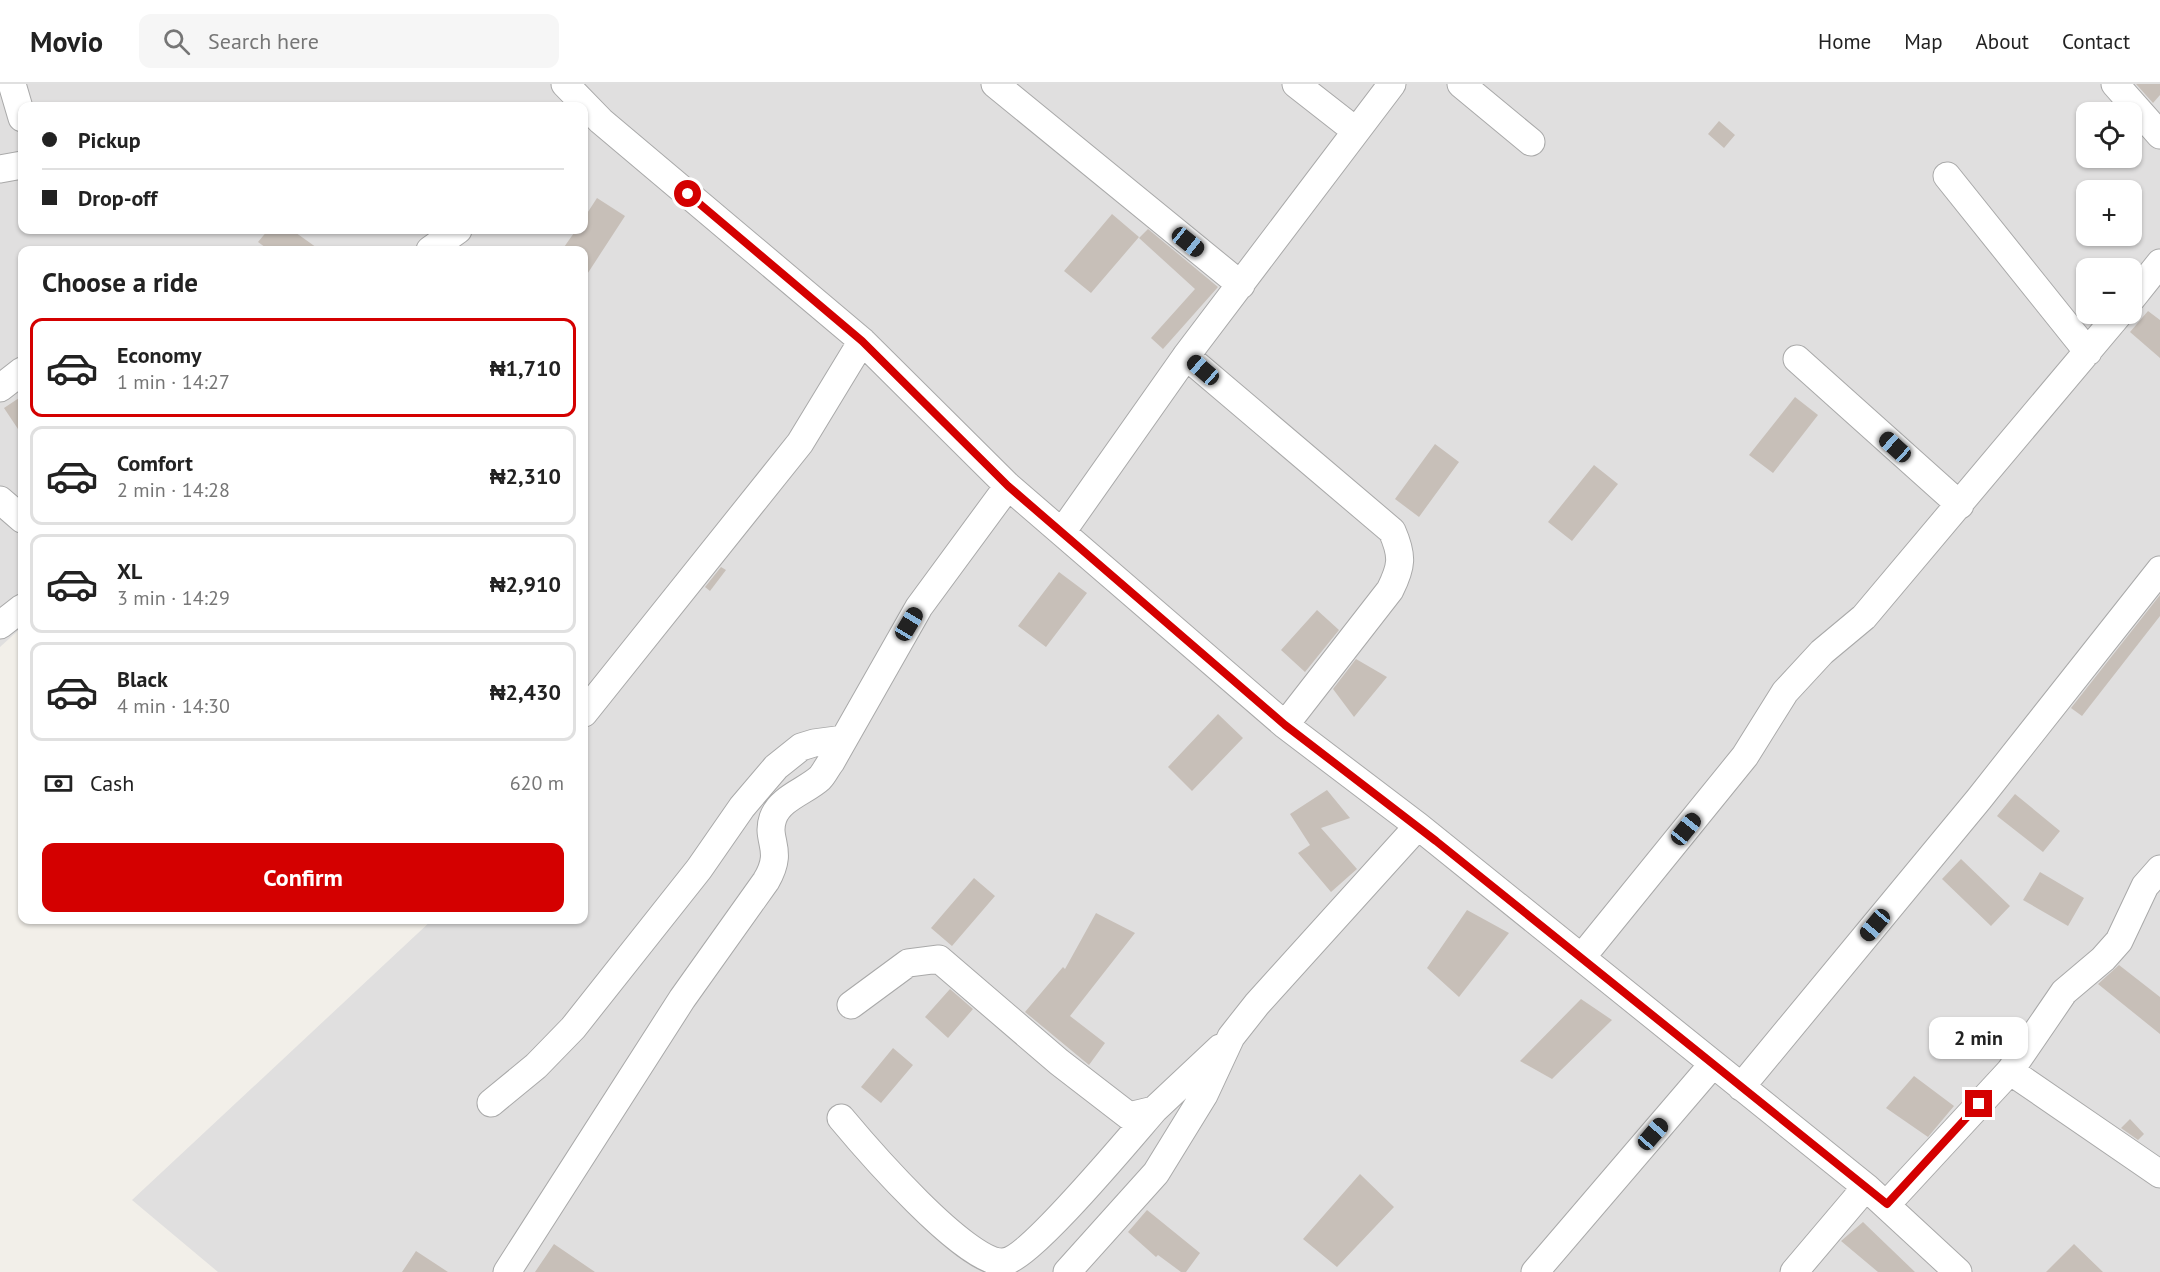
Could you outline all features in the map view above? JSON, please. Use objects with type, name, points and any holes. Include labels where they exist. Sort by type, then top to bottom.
[{"type":"street","points":[[12,84],[18,104]]},
{"type":"street","points":[[565,84],[576,102]]},
{"type":"street","points":[[995,84],[1241,285]]},
{"type":"street","points":[[1296,84],[1356,131]]},
{"type":"street","points":[[1062,532],[1186,356],[1392,84]]},
{"type":"street","points":[[1461,84],[1531,142]]},
{"type":"street","points":[[2115,84],[2160,135]]},
{"type":"street","points":[[592,127],[862,341],[1008,486],[1285,725],[1418,826],[1887,1204],[1958,1272]]},
{"type":"street","points":[[0,168],[18,166]]},
{"type":"street","points":[[1947,176],[2088,352]]},
{"type":"street","points":[[436,246],[452,234]]},
{"type":"street","points":[[2142,286],[2160,263]]},
{"type":"street","points":[[1582,957],[1745,756],[1785,692],[1822,652],[1864,617],[1960,506],[2111,324]]},
{"type":"street","points":[[588,708],[800,443],[862,341]]},
{"type":"street","points":[[1186,356],[1392,531],[1401,550],[1399,572],[1390,590],[1285,725]]},
{"type":"street","points":[[1797,359],[1960,506]]},
{"type":"street","points":[[0,388],[18,374]]},
{"type":"street","points":[[507,1272],[682,999],[774,868],[777,853],[771,829],[774,816],[783,804],[820,778],[919,607],[1008,486]]},
{"type":"street","points":[[0,500],[18,516]]},
{"type":"street","points":[[1741,1087],[1979,799],[2160,570]]},
{"type":"street","points":[[0,625],[18,611]]},
{"type":"street","points":[[491,1103],[536,1066],[573,1028],[699,869],[742,807],[776,767],[801,747],[814,742],[844,739]]},
{"type":"street","points":[[841,1118],[893,1177],[976,1253],[1001,1262],[1010,1260],[1081,1193],[1154,1110],[1231,1037],[1257,1004],[1418,826]]},
{"type":"street","points":[[1887,1204],[2010,1071],[2064,992],[2103,959],[2119,941],[2145,886],[2160,868]]},
{"type":"street","points":[[851,1005],[908,963],[939,959],[1099,1095],[1129,1116],[1154,1110]]},
{"type":"street","points":[[1067,1272],[1156,1173],[1204,1095],[1231,1037]]},
{"type":"street","points":[[1535,1272],[1713,1064]]},
{"type":"street","points":[[2010,1071],[2160,1174]]},
{"type":"street","points":[[1794,1272],[1866,1187]]},
{"type":"shaded area","points":[[0,84],[2160,84],[2160,1272],[218,1272],[132,1200],[428,924],[588,924],[588,246],[18,246],[18,631],[0,647]]},
{"type":"building","points":[[2136,84],[2160,84],[2160,95],[2153,103]]},
{"type":"building","points":[[1719,121],[1735,135],[1724,148],[1708,134]]},
{"type":"building","points":[[597,198],[625,216],[588,273],[588,246],[565,246],[573,234],[588,234],[588,212]]},
{"type":"building","points":[[1112,214],[1139,237],[1091,293],[1064,271]]},
{"type":"building","points":[[1148,229],[1218,287],[1163,349],[1151,338],[1195,289],[1139,238]]},
{"type":"building","points":[[265,234],[298,234],[314,246],[264,246],[258,242]]},
{"type":"building","points":[[2148,311],[2160,320],[2160,358],[2130,332],[2137,324],[2142,324],[2142,318]]},
{"type":"building","points":[[1795,397],[1818,415],[1773,473],[1749,455]]},
{"type":"building","points":[[18,399],[18,429],[4,408]]},
{"type":"building","points":[[1435,444],[1459,462],[1419,517],[1395,499]]},
{"type":"building","points":[[1594,465],[1618,484],[1572,541],[1548,522]]},
{"type":"building","points":[[721,567],[726,570],[710,591],[705,587]]},
{"type":"building","points":[[1059,572],[1087,593],[1046,647],[1018,626]]},
{"type":"building","points":[[2160,595],[2160,616],[2082,716],[2071,708]]},
{"type":"building","points":[[1317,610],[1339,630],[1305,672],[1281,650]]},
{"type":"building","points":[[1356,659],[1387,677],[1354,717],[1333,689]]},
{"type":"building","points":[[1218,714],[1243,738],[1192,791],[1168,767]]},
{"type":"building","points":[[1327,790],[1350,818],[1321,828],[1357,869],[1331,892],[1298,853],[1310,845],[1290,814]]},
{"type":"building","points":[[2015,794],[2060,831],[2043,852],[1997,816]]},
{"type":"building","points":[[1961,859],[2010,906],[1991,926],[1942,879]]},
{"type":"building","points":[[2040,872],[2084,898],[2068,926],[2023,900]]},
{"type":"building","points":[[974,878],[995,896],[952,946],[931,928]]},
{"type":"building","points":[[1467,910],[1509,933],[1459,997],[1427,968]]},
{"type":"building","points":[[1096,913],[1135,933],[1070,1016],[1105,1043],[1089,1065],[1025,1012],[1063,967],[1065,969]]},
{"type":"building","points":[[2119,965],[2160,997],[2160,1034],[2098,984]]},
{"type":"building","points":[[950,989],[973,1009],[948,1038],[925,1017]]},
{"type":"building","points":[[1581,999],[1612,1020],[1552,1079],[1520,1061]]},
{"type":"building","points":[[893,1048],[913,1065],[881,1103],[861,1087]]},
{"type":"building","points":[[1914,1076],[1954,1106],[1928,1137],[1886,1108]]},
{"type":"building","points":[[2130,1119],[2144,1134],[2138,1140],[2121,1128]]},
{"type":"building","points":[[1360,1174],[1394,1207],[1337,1267],[1303,1239]]},
{"type":"building","points":[[1147,1210],[1200,1253],[1186,1272],[1181,1272],[1158,1255],[1156,1257],[1128,1232]]},
{"type":"building","points":[[1863,1222],[1915,1272],[1878,1272],[1841,1241]]},
{"type":"building","points":[[554,1244],[595,1272],[535,1272]]},
{"type":"building","points":[[2074,1244],[2103,1272],[2046,1272]]},
{"type":"building","points":[[416,1251],[448,1272],[402,1272]]},
{"type":"route","points":[[688,194],[862,341],[1008,486],[1285,725],[1324,757],[1418,826],[1887,1204],[1979,1104]]}]
